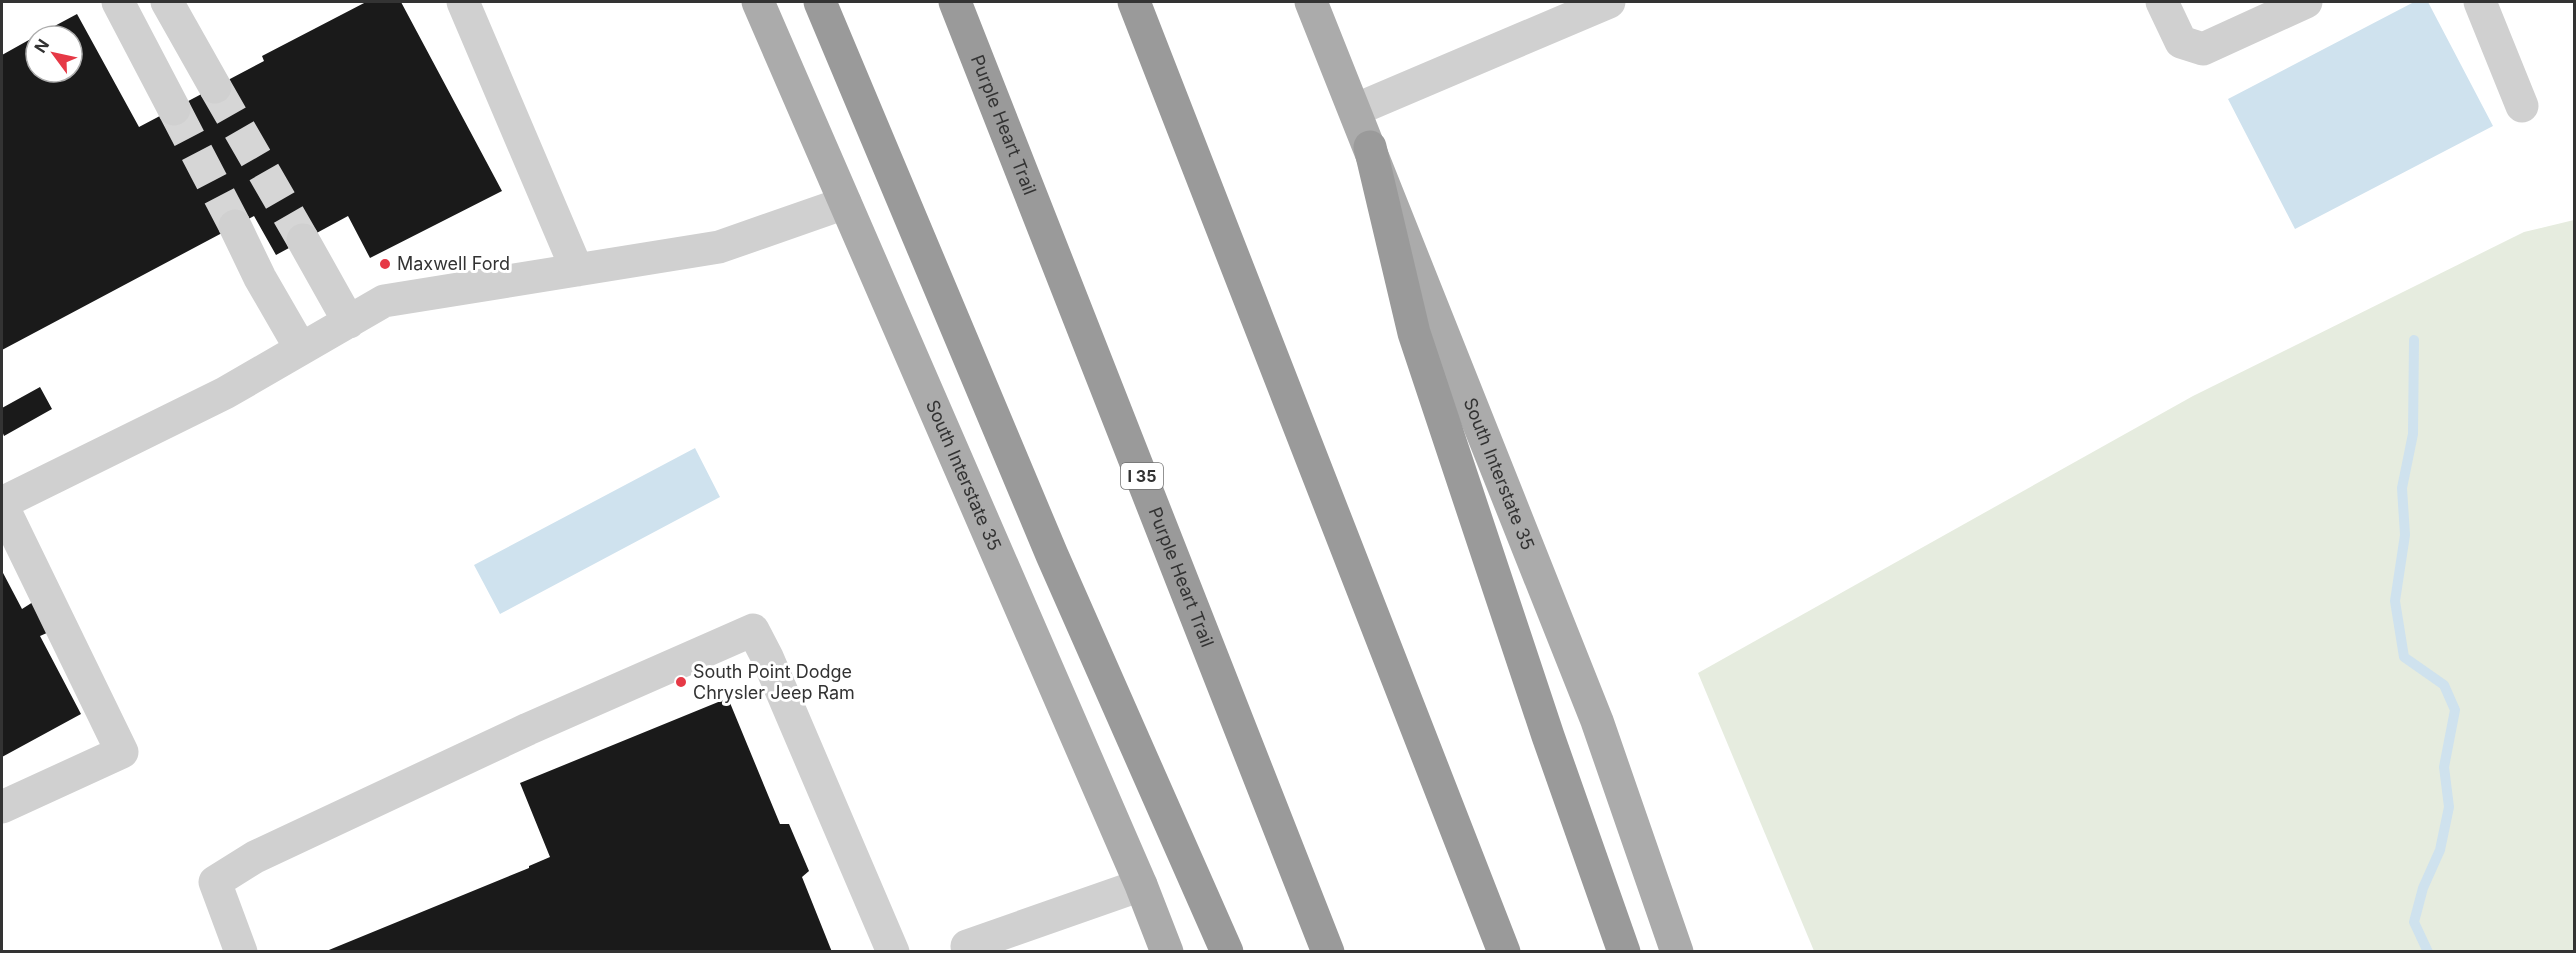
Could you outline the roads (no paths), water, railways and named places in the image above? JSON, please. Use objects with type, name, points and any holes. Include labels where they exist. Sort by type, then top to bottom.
[{"type":"highway","points":[[820,2],[1052,555],[1227,951]]},
{"type":"highway","name":"Purple Heart Trail","points":[[955,2],[1328,951]]},
{"type":"highway","points":[[1134,2],[1504,951]]},
{"type":"highway","points":[[1370,147],[1414,333],[1548,736],[1624,951]]},
{"type":"main road","name":"South Interstate 35","points":[[758,2],[1141,885],[1167,951]]},
{"type":"main road","name":"South Interstate 35","points":[[1311,2],[1597,721],[1677,951]]},
{"type":"lane","points":[[118,2],[174,109]]},
{"type":"lane","points":[[167,2],[215,87]]},
{"type":"lane","points":[[463,2],[577,270]]},
{"type":"lane","points":[[1355,110],[1609,2]]},
{"type":"lane","points":[[2162,2],[2181,42],[2203,50],[2306,2]]},
{"type":"lane","points":[[2480,2],[2522,106]]},
{"type":"lane","points":[[2,807],[122,753],[2,504],[225,393],[384,302],[719,247],[749,234],[845,203]]},
{"type":"lane","points":[[235,226],[260,278],[301,349]]},
{"type":"lane","points":[[303,240],[349,322]]},
{"type":"lane","points":[[241,951],[215,882],[255,857],[528,729],[753,630],[767,657],[893,951]]},
{"type":"lane","points":[[962,950],[1141,885]]},
{"type":"water","points":[[2414,2],[2428,2],[2493,126],[2295,229],[2228,99]]},
{"type":"water","points":[[695,448],[720,497],[500,614],[474,565]]},
{"type":"waterway","points":[[2414,340],[2413,434],[2402,488],[2405,535],[2395,601],[2404,657],[2444,685],[2455,710],[2444,767],[2449,807],[2440,850],[2423,888],[2414,922],[2428,952]]},
{"type":"tunnel","points":[[215,87],[303,240]]},
{"type":"tunnel","points":[[174,109],[235,226]]},
{"type":"place","name":"Maxwell Ford","points":[[385,264]]},
{"type":"place","name":"South Point Dodge Chrysler Jeep Ram","points":[[681,682]]}]
